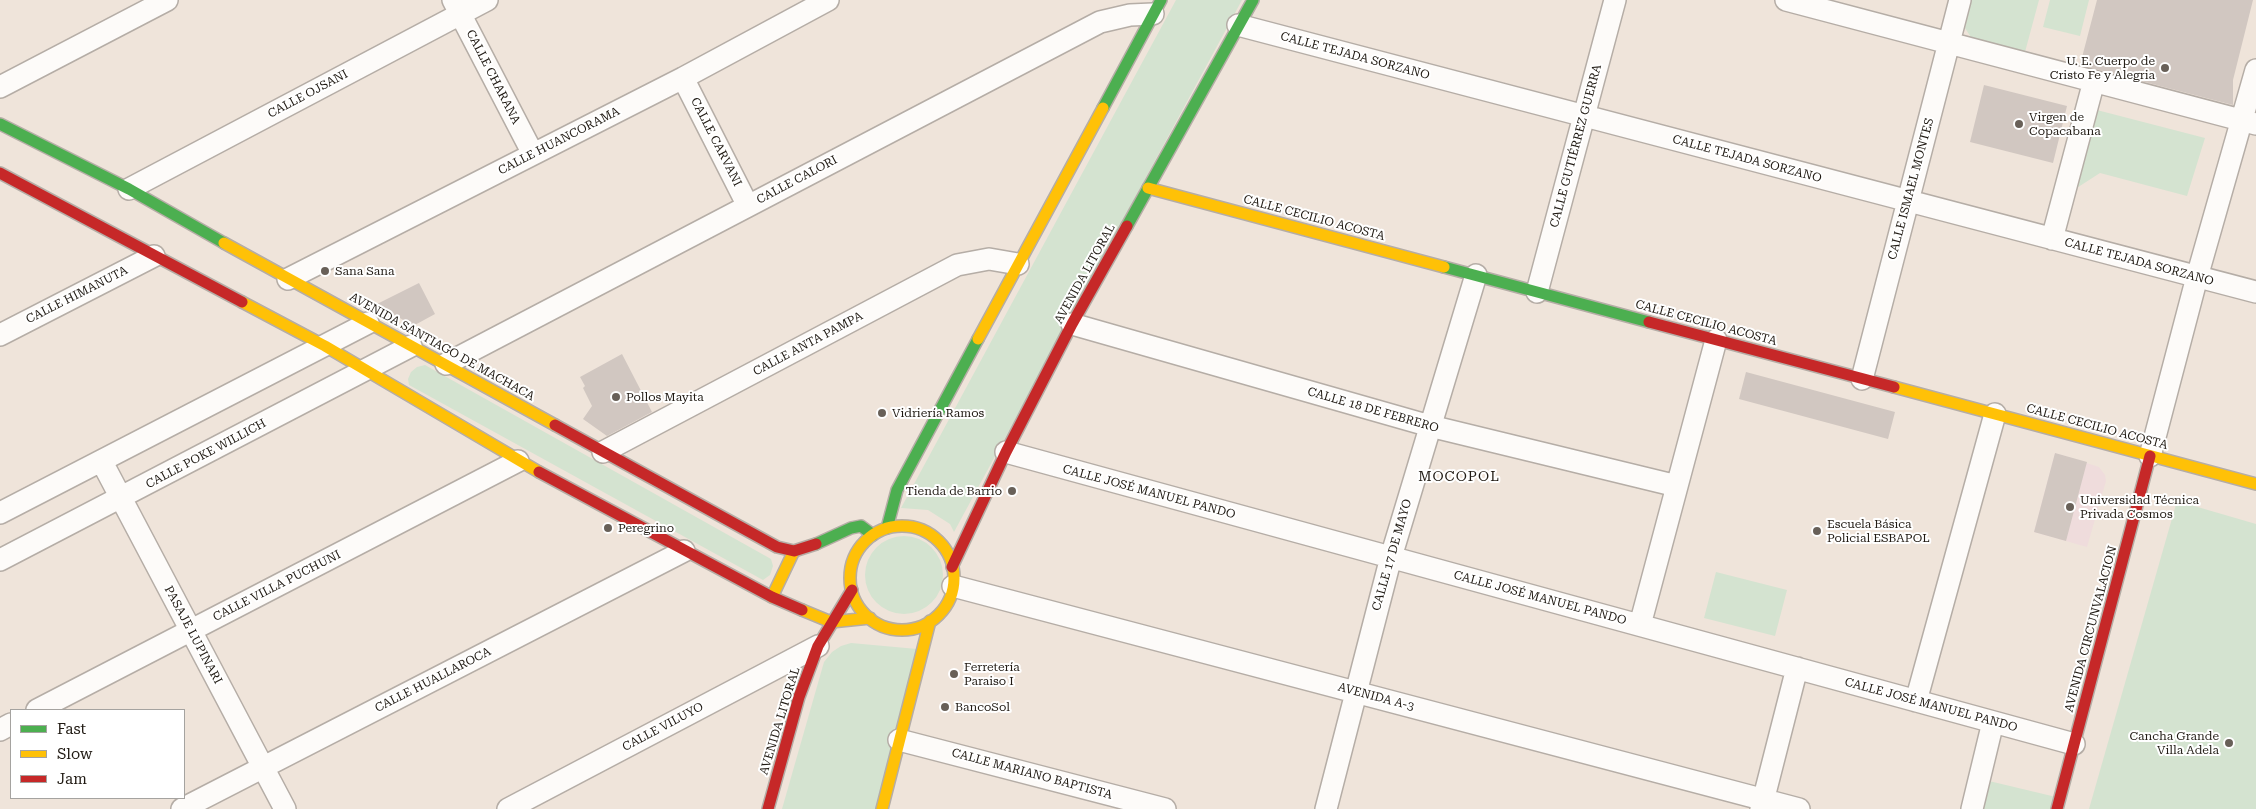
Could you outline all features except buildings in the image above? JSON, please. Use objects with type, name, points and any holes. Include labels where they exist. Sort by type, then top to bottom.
[{"type":"street","points":[[0,87],[167,0]]},
{"type":"street","name":"CALLE OJSANI","points":[[129,189],[457,7],[487,0]]},
{"type":"street","name":"CALLE HUANCORAMA","points":[[288,279],[683,78],[828,0]]},
{"type":"street","name":"AVENIDA LITORAL","points":[[953,576],[1006,452],[1072,324],[1253,0]]},
{"type":"street","name":"CALLE GUTIÉRREZ GUERRA","points":[[1537,292],[1615,0]]},
{"type":"street","points":[[1788,0],[2249,122]]},
{"type":"street","name":"CALLE ISMAEL MONTES","points":[[1862,378],[1960,0]]},
{"type":"street","name":"CALLE CHARANA","points":[[457,7],[533,154]]},
{"type":"street","points":[[887,528],[897,490],[1157,7]]},
{"type":"street","name":"CALLE CALORI","points":[[446,364],[1100,22],[1157,7]]},
{"type":"street","name":"CALLE TEJADA SORZANO","points":[[1238,25],[2256,292]]},
{"type":"street","points":[[2150,456],[2197,277],[2249,122],[2256,70]]},
{"type":"street","name":"CALLE CARVANI","points":[[683,78],[748,206]]},
{"type":"street","points":[[2052,239],[2094,81]]},
{"type":"street","name":"AVENIDA SANTIAGO DE MACHACA","points":[[0,124],[129,189],[288,279],[446,364],[603,452],[777,546],[794,551]]},
{"type":"street","points":[[0,173],[325,346],[518,461],[772,597],[831,622],[870,618]]},
{"type":"street","name":"CALLE CECILIO ACOSTA","points":[[1148,188],[2256,484]]},
{"type":"street","name":"CALLE HIMANUTA","points":[[0,335],[154,256]]},
{"type":"street","name":"CALLE ANTA PAMPA","points":[[603,452],[958,265],[989,259],[1018,264]]},
{"type":"street","name":"CALLE 17 DE MAYO","points":[[1326,809],[1391,557],[1476,275]]},
{"type":"street","points":[[0,513],[368,323]]},
{"type":"street","name":"CALLE 18 DE FEBRERO","points":[[1072,324],[1430,426],[1677,486]]},
{"type":"street","points":[[1640,625],[1716,340]]},
{"type":"street","name":"CALLE POKE WILLICH","points":[[0,560],[411,346]]},
{"type":"street","points":[[1916,700],[1994,414]]},
{"type":"street","name":"CALLE JOSÉ MANUEL PANDO","points":[[1006,452],[2074,744]]},
{"type":"street","name":"AVENIDA CIRCUNVALACION","points":[[2057,809],[2150,456]]},
{"type":"street","name":"CALLE VILLA PUCHUNI","points":[[39,709],[518,461]]},
{"type":"street","name":"PASAJE LUPINARI","points":[[102,462],[285,809]]},
{"type":"street","points":[[772,597],[794,551],[821,544],[851,528],[861,526],[873,535]]},
{"type":"street","points":[[907,526],[926,532],[945,548],[953,576],[946,606],[930,621],[914,628],[897,629],[880,625],[870,618],[859,606],[852,590],[851,573],[853,562],[861,546],[873,535],[887,528],[907,526]]},
{"type":"street","name":"CALLE HUALLAROCA","points":[[182,809],[684,551]]},
{"type":"street","name":"AVENIDA A-3","points":[[953,576],[1356,692],[1762,804],[1799,809]]},
{"type":"street","name":"AVENIDA LITORAL","points":[[768,809],[799,697],[818,646],[852,590]]},
{"type":"street","points":[[882,809],[930,621]]},
{"type":"street","name":"CALLE VILUYO","points":[[508,809],[818,646]]},
{"type":"street","points":[[1762,804],[1797,668]]},
{"type":"street","points":[[1972,809],[1993,722]]},
{"type":"street","name":"CALLE MARIANO BAPTISTA","points":[[900,740],[1165,809]]},
{"type":"shaded area","name":"Universidad Técnica Privada Cosmos","points":[[2055,453],[2099,467],[2105,475],[2106,481],[2087,547],[2034,532]]},
{"type":"green space","points":[[1176,0],[1242,0],[954,532],[950,524],[928,510],[901,508]]},
{"type":"green space","points":[[1971,0],[2039,0],[2025,52],[1972,39],[1965,28]]},
{"type":"green space","points":[[2050,0],[2089,0],[2080,36],[2043,27]]},
{"type":"green space","points":[[2093,109],[2205,138],[2187,196],[2100,173],[2072,191]]},
{"type":"green space","points":[[425,365],[771,559],[773,566],[770,575],[763,580],[409,385],[408,379],[411,372],[417,367]]},
{"type":"green space","points":[[2177,501],[2256,524],[2256,809],[2089,809]]},
{"type":"green space","points":[[904,536],[919,539],[936,553],[940,560],[943,575],[940,590],[926,607],[919,611],[904,614],[889,611],[872,597],[868,590],[865,575],[868,560],[882,543],[889,539]]},
{"type":"green space","points":[[1716,572],[1787,590],[1775,636],[1704,618]]},
{"type":"green space","points":[[851,643],[917,649],[876,809],[782,809],[824,662],[832,652],[841,646]]},
{"type":"green space","points":[[1989,781],[2056,797],[2054,809],[1982,809]]},
{"type":"traffic: fast","points":[[1103,108],[1161,0]]},
{"type":"traffic: fast","points":[[1127,226],[1253,0]]},
{"type":"traffic: fast","points":[[0,124],[129,189],[224,243]]},
{"type":"traffic: fast","points":[[1444,267],[1649,322]]},
{"type":"traffic: fast","points":[[887,528],[897,490],[978,339]]},
{"type":"traffic: fast","points":[[816,544],[851,528],[861,526],[873,535]]},
{"type":"traffic: slow","points":[[978,339],[1103,108]]},
{"type":"traffic: slow","points":[[1148,188],[1444,267]]},
{"type":"traffic: slow","points":[[224,243],[555,425]]},
{"type":"traffic: slow","points":[[242,302],[325,346],[539,472]]},
{"type":"traffic: slow","points":[[1894,387],[2256,484]]},
{"type":"traffic: slow","points":[[902,526],[922,530],[939,541],[950,558],[954,578],[950,598],[939,615],[922,626],[902,630],[882,626],[865,615],[854,598],[850,578],[854,558],[865,541],[882,530],[902,526]]},
{"type":"traffic: slow","points":[[772,597],[794,551]]},
{"type":"traffic: slow","points":[[802,610],[831,622],[870,618]]},
{"type":"traffic: slow","points":[[882,809],[930,621]]},
{"type":"traffic: jam","points":[[0,173],[242,302]]},
{"type":"traffic: jam","points":[[952,567],[1006,452],[1072,324],[1127,226]]},
{"type":"traffic: jam","points":[[1649,322],[1894,387]]},
{"type":"traffic: jam","points":[[555,425],[777,547],[794,551],[816,544]]},
{"type":"traffic: jam","points":[[2057,809],[2150,456]]},
{"type":"traffic: jam","points":[[539,472],[772,597],[802,610]]},
{"type":"traffic: jam","points":[[768,809],[799,697],[818,646],[852,590]]},
{"type":"place","name":"U. E. Cuerpo de Cristo Fe y Alegria","points":[[2165,68]]},
{"type":"place","name":"Virgen de Copacabana","points":[[2019,124]]},
{"type":"place","name":"Sana Sana","points":[[325,271]]},
{"type":"place","name":"Pollos Mayita","points":[[616,397]]},
{"type":"place","name":"Vidriería Ramos","points":[[882,413]]},
{"type":"place","name":"Tienda de Barrio","points":[[1012,491]]},
{"type":"place","name":"Universidad Técnica Privada Cosmos","points":[[2070,507]]},
{"type":"place","name":"Peregrino","points":[[608,528]]},
{"type":"place","name":"Escuela Básica Policial ESBAPOL","points":[[1817,531]]},
{"type":"place","name":"Ferretería Paraiso I","points":[[954,674]]},
{"type":"place","name":"BancoSol","points":[[945,707]]},
{"type":"place","name":"Cancha Grande Villa Adela","points":[[2229,743]]},
{"type":"district","name":"MOCOPOL","points":[[1459,477]]}]
